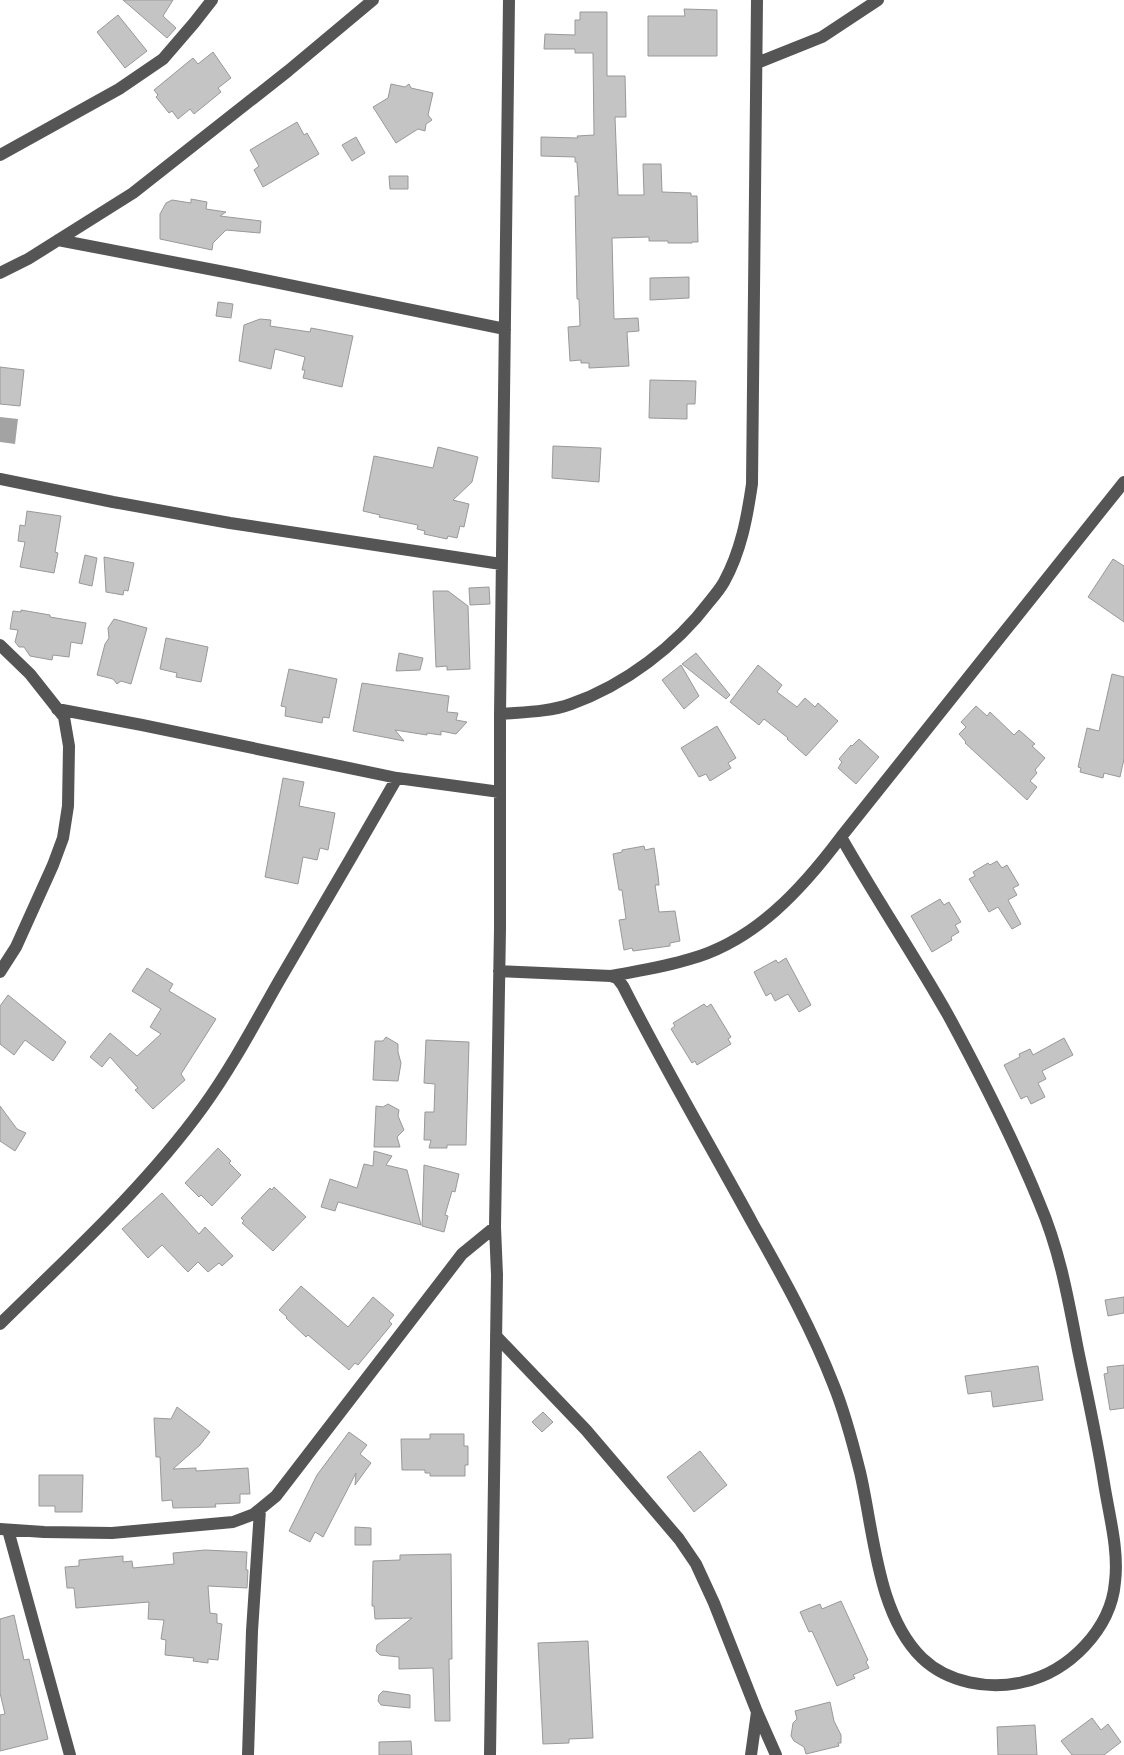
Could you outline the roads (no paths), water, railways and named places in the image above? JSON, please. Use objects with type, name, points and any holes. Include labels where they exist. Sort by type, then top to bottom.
[{"type":"street","points":[[0,155],[119,89],[163,59],[212,0]]},
{"type":"street","points":[[0,273],[58,240],[133,193],[374,0]]},
{"type":"street","points":[[490,1755],[496,1336],[495,1227],[499,971],[501,564],[509,0]]},
{"type":"street","points":[[500,714],[546,710],[571,704],[629,676],[667,647],[700,614],[723,584],[736,555],[747,522],[752,484],[758,62],[757,0]]},
{"type":"street","points":[[758,62],[822,37],[878,0]]},
{"type":"street","points":[[58,240],[505,329]]},
{"type":"street","points":[[0,479],[230,523],[501,564]]},
{"type":"street","points":[[499,971],[611,976],[691,959],[736,940],[770,916],[802,885],[1124,482]]},
{"type":"street","points":[[0,645],[30,674],[64,717],[69,746],[68,806],[63,838],[16,948],[0,972]]},
{"type":"street","points":[[57,710],[142,725],[397,778],[500,792]]},
{"type":"street","points":[[0,1324],[127,1197],[202,1108],[248,1036],[397,778]]},
{"type":"street","points":[[611,976],[624,986],[681,1094],[802,1312],[835,1388],[859,1469],[888,1603],[906,1640],[922,1659],[940,1672],[960,1680],[978,1684],[995,1685],[1023,1682],[1065,1665],[1098,1629],[1109,1608],[1115,1582],[1114,1550],[1099,1450],[1055,1240],[1012,1140],[946,1013],[841,837]]},
{"type":"street","points":[[70,1755],[4,1530],[112,1533],[233,1522],[254,1514],[276,1496],[462,1254],[495,1227]]},
{"type":"street","points":[[496,1336],[586,1430],[679,1539],[696,1564],[776,1755]]},
{"type":"street","points":[[248,1755],[252,1631],[260,1510]]},
{"type":"street","points":[[751,1755],[757,1712]]}]
